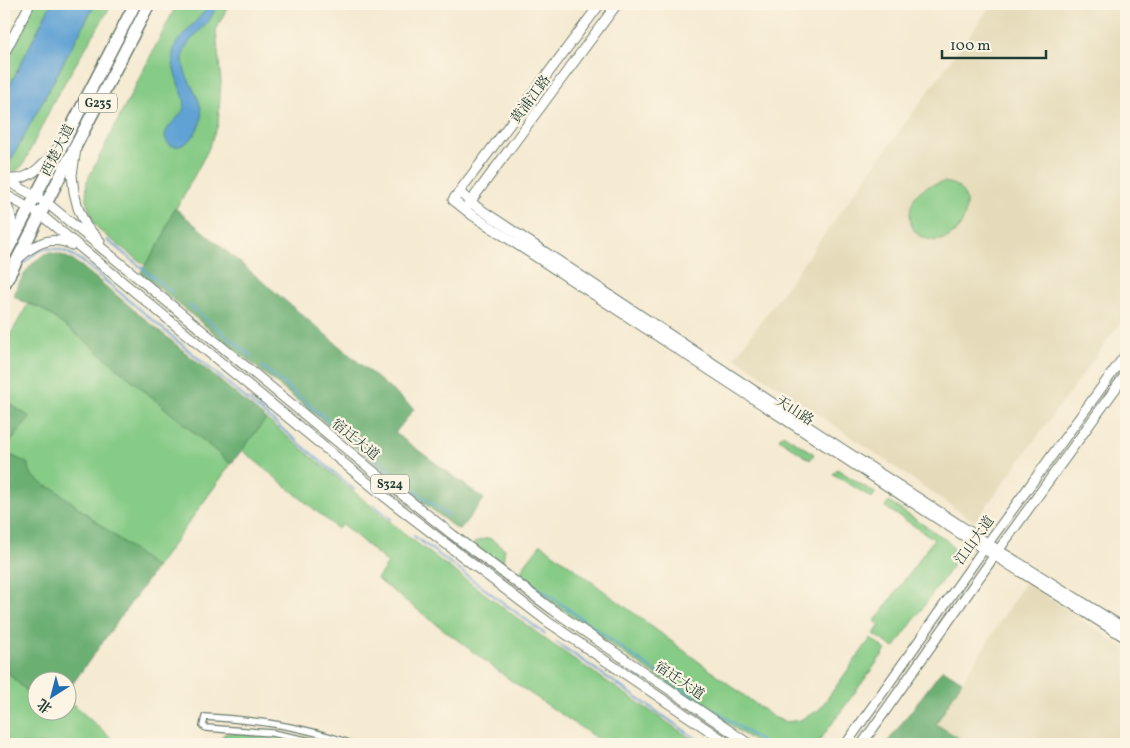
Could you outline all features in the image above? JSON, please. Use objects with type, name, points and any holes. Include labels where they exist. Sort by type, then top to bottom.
[{"type":"highway","name":"西楚大道","points":[[5,255],[135,4]]},
{"type":"highway","name":"西楚大道","points":[[4,286],[149,4]]},
{"type":"main road","points":[[4,54],[30,4]]},
{"type":"main road","name":"黄浦江路","points":[[453,200],[600,4]]},
{"type":"main road","name":"黄浦江路","points":[[467,206],[617,4]]},
{"type":"main road","points":[[4,178],[17,179],[32,174],[44,164],[64,140]]},
{"type":"main road","points":[[76,145],[72,175],[78,208],[86,226],[124,266]]},
{"type":"main road","name":"宿迁大道","points":[[4,178],[47,203],[390,485],[514,581],[553,610],[750,744]]},
{"type":"main road","name":"天山路","points":[[459,192],[467,206]]},
{"type":"main road","points":[[5,196],[12,228],[12,236],[5,255]]},
{"type":"main road","name":"宿迁大道","points":[[5,196],[40,215],[384,497],[548,622],[729,744]]},
{"type":"main road","name":"天山路","points":[[453,200],[467,206],[794,417],[1126,638]]},
{"type":"main road","points":[[16,261],[27,251],[46,241],[65,241],[82,249]]},
{"type":"main road","name":"江山大道","points":[[846,744],[986,546],[1126,354]]},
{"type":"main road","name":"江山大道","points":[[862,744],[996,553],[1126,374]]},
{"type":"main road","name":"天山路","points":[[996,553],[1126,629]]},
{"type":"street","points":[[326,744],[272,733],[206,728],[203,726],[205,717],[282,724],[352,744]]},
{"type":"shaded area","points":[[992,4],[1126,4],[1126,315],[975,522],[735,357]]},
{"type":"shaded area","points":[[1025,582],[1126,649],[1126,744],[962,744],[961,740],[936,724]]},
{"type":"green space","points":[[32,4],[51,4],[4,97],[4,59]]},
{"type":"green space","points":[[95,4],[112,4],[56,97],[23,165],[15,171],[5,171]]},
{"type":"green space","points":[[177,4],[229,4],[216,30],[221,82],[218,125],[207,152],[179,204],[173,211],[162,240],[145,265],[100,231],[94,223],[86,200],[87,181]]},
{"type":"green space","points":[[944,182],[958,187],[964,194],[966,204],[961,225],[954,233],[944,239],[933,240],[920,236],[912,227],[910,215],[915,196],[934,184]]},
{"type":"green space","points":[[175,208],[414,409],[395,433],[484,499],[460,529],[455,528],[140,273],[162,240]]},
{"type":"green space","points":[[47,253],[61,255],[81,266],[266,419],[231,464],[88,343],[41,308],[14,296],[26,271],[41,256]]},
{"type":"green space","points":[[28,304],[41,308],[88,343],[231,464],[156,568],[56,490],[46,486],[32,476],[27,463],[4,451],[29,417],[4,400],[4,346]]},
{"type":"green space","points":[[4,400],[30,417],[4,450]]},
{"type":"green space","points":[[266,419],[410,538],[552,644],[699,744],[605,744],[509,679],[377,579],[388,563],[342,524],[338,529],[242,450]]},
{"type":"green space","points":[[783,434],[814,454],[810,460],[779,439]]},
{"type":"green space","points":[[4,451],[27,463],[32,476],[46,486],[56,490],[156,568],[78,676],[78,670],[28,670],[28,692],[4,669]]},
{"type":"green space","points":[[837,469],[875,493],[872,498],[833,474]]},
{"type":"green space","points":[[889,502],[945,539],[957,557],[894,648],[874,634],[880,625],[875,621],[934,539],[885,507]]},
{"type":"green space","points":[[488,538],[505,549],[503,561],[499,565],[474,546],[475,542]]},
{"type":"green space","points":[[541,544],[773,717],[786,722],[800,720],[819,710],[871,638],[886,650],[817,744],[758,744],[614,647],[519,578],[523,567]]},
{"type":"green space","points":[[4,669],[28,692],[28,720],[78,720],[78,709],[118,744],[4,744]]},
{"type":"green space","points":[[943,669],[962,681],[936,724],[962,740],[962,744],[886,744]]},
{"type":"green space","points":[[224,734],[254,734],[313,744],[223,744],[221,739]]},
{"type":"water","points":[[51,4],[95,4],[4,173],[4,97]]},
{"type":"water","points":[[209,4],[218,4],[209,21],[189,42],[183,58],[187,75],[199,100],[201,117],[199,126],[191,139],[185,144],[174,146],[168,143],[165,134],[182,112],[184,102],[174,69],[173,53],[177,42],[206,10]]},
{"type":"waterway","points":[[107,240],[172,292]]},
{"type":"waterway","points":[[25,263],[38,251],[52,248],[75,256],[354,489]]},
{"type":"waterway","points":[[189,305],[251,356]]},
{"type":"waterway","points":[[263,367],[397,477],[448,516]]},
{"type":"waterway","points":[[374,505],[391,519]]},
{"type":"waterway","points":[[414,536],[545,634]]},
{"type":"waterway","points":[[521,575],[636,658],[765,744]]},
{"type":"waterway","points":[[556,642],[704,744]]}]
